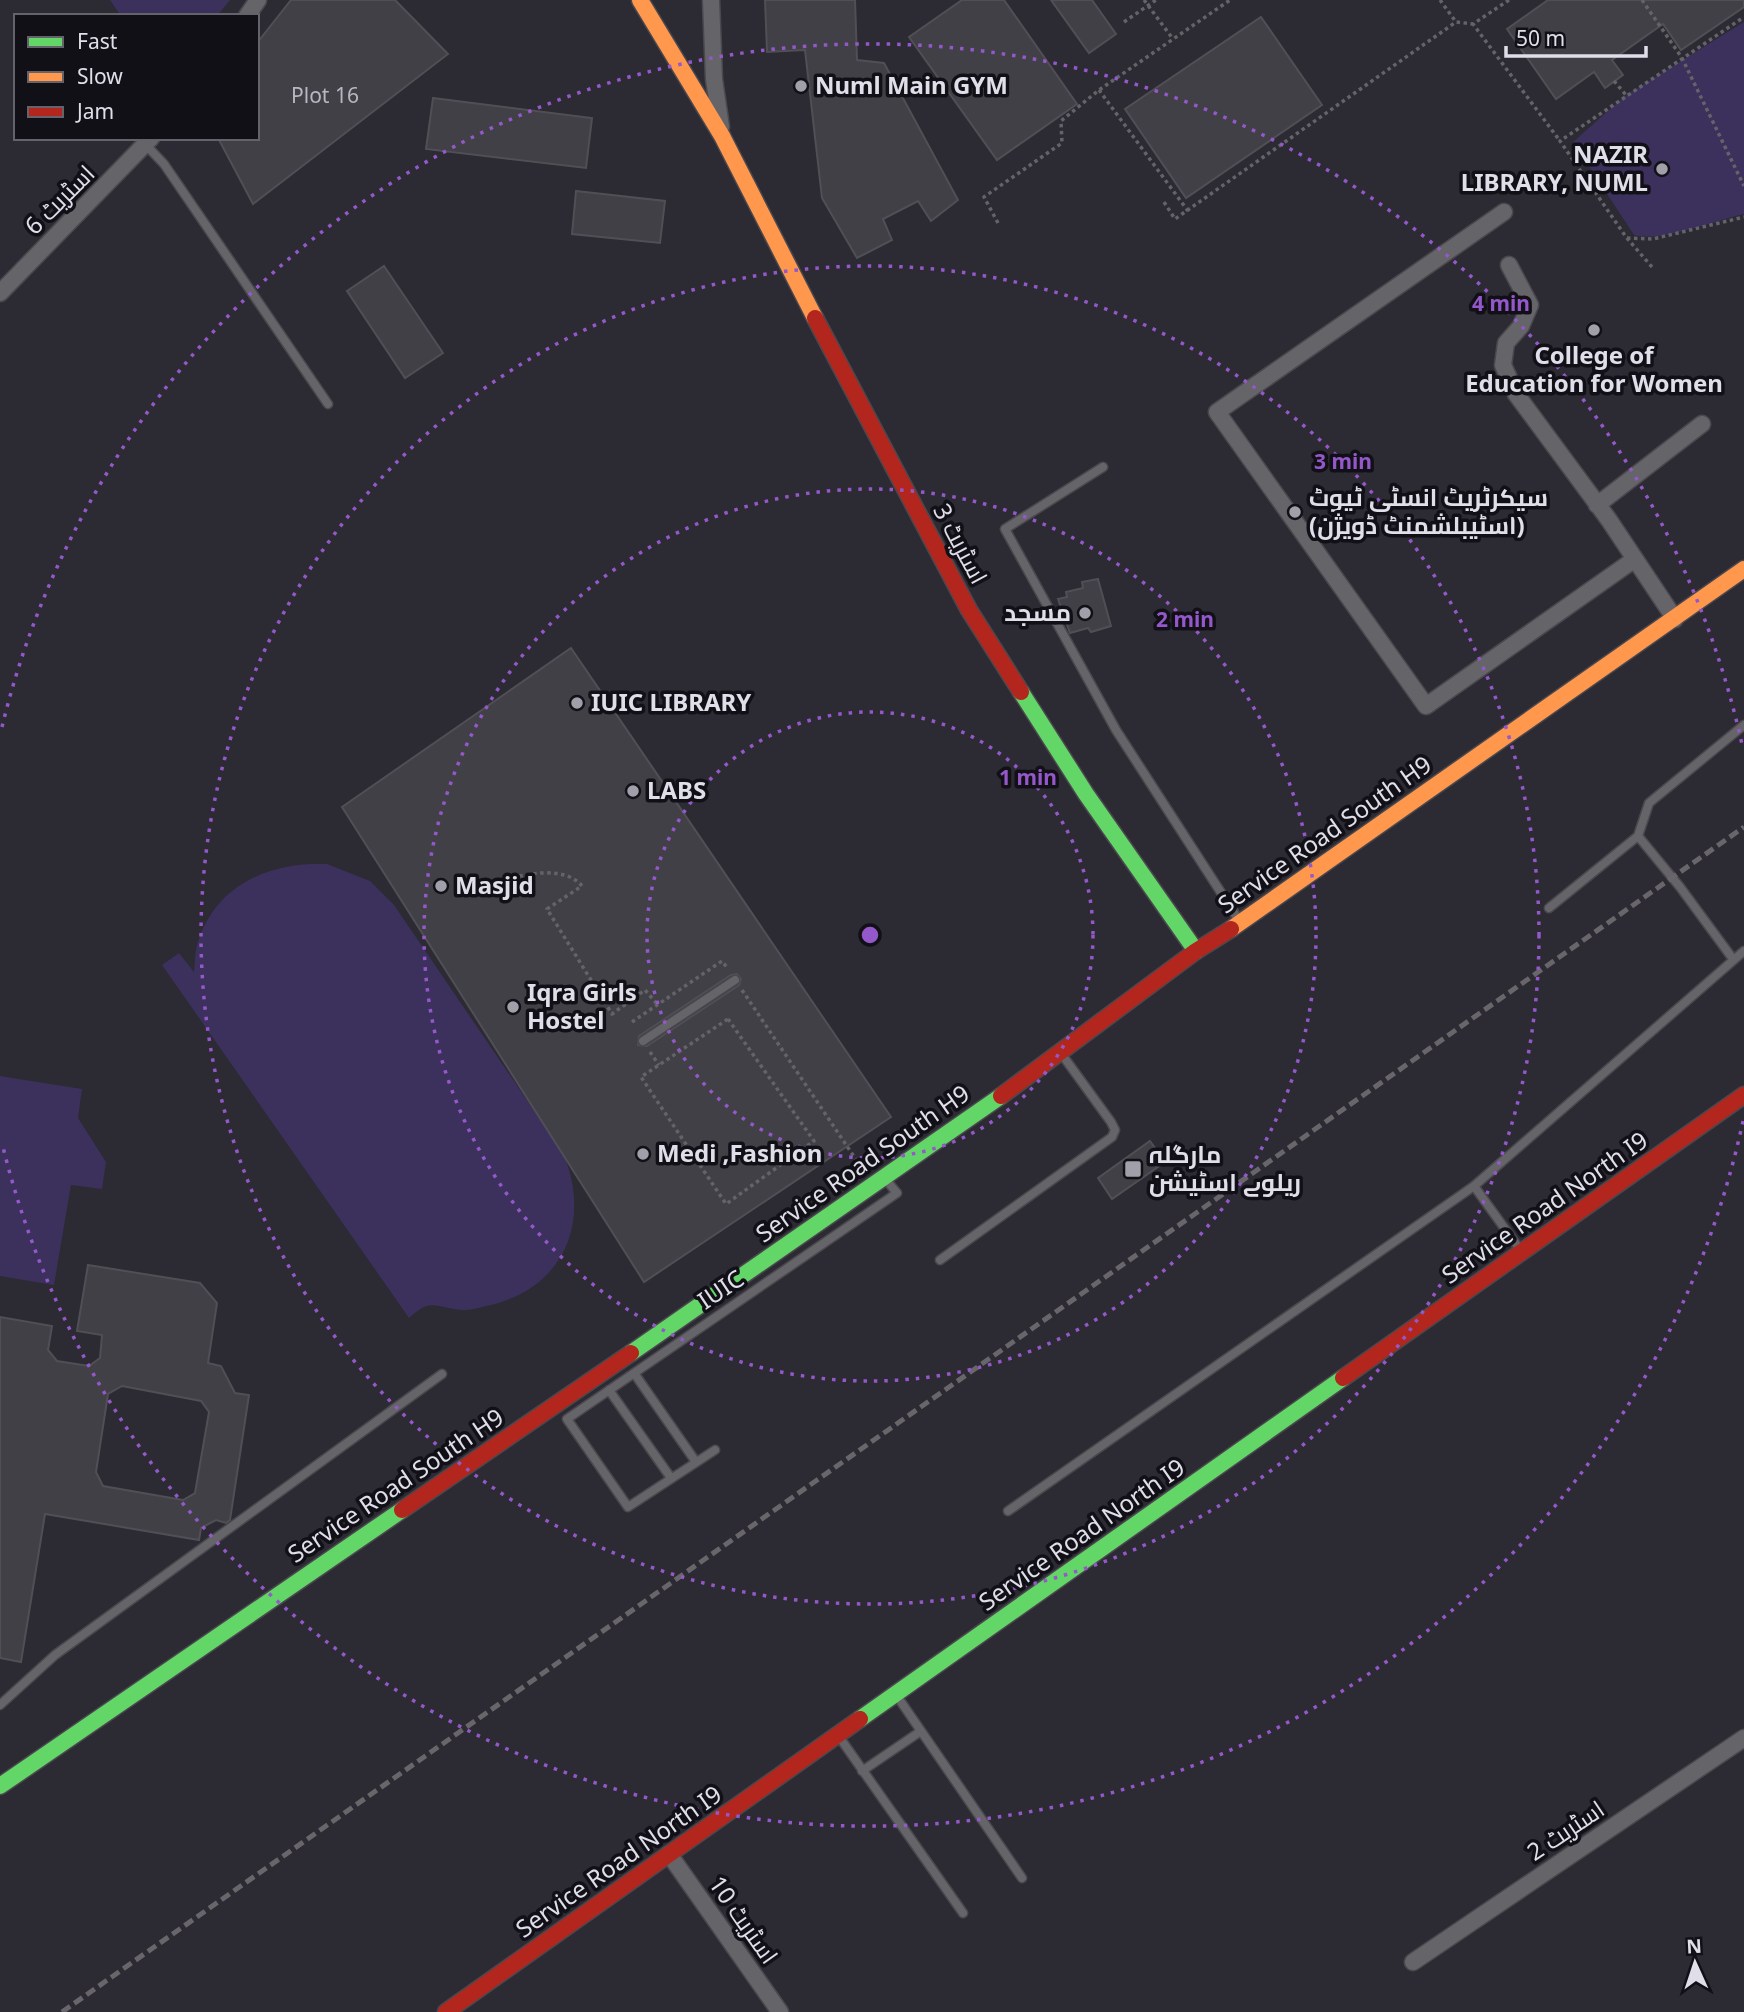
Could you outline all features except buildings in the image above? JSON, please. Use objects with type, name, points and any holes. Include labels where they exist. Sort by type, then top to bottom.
[{"type":"street","name":"اسٹریٹ 3","points":[[640,0],[722,136],[760,214],[969,610],[1086,794],[1196,951]]},
{"type":"street","points":[[710,0],[714,79],[722,136]]},
{"type":"street","name":"اسٹریٹ 6","points":[[0,293],[149,142]]},
{"type":"street","points":[[1504,212],[1217,412],[1426,706],[1635,559]]},
{"type":"street","points":[[1509,265],[1530,305],[1521,326],[1506,343],[1503,365],[1522,403],[1675,618]]},
{"type":"street","points":[[1597,505],[1702,424]]},
{"type":"street","name":"Service Road South H9","points":[[0,1786],[879,1182],[1061,1054],[1196,951],[1241,923],[1744,569]]},
{"type":"street","name":"Service Road North I9","points":[[446,2012],[1744,1095]]},
{"type":"street","name":"اسٹریٹ 2","points":[[1413,1962],[1744,1738]]},
{"type":"street","name":"اسٹریٹ 10","points":[[669,1854],[780,2012]]},
{"type":"lane","points":[[149,142],[328,404]]},
{"type":"lane","points":[[1103,467],[1005,529],[1116,730],[1241,923]]},
{"type":"lane","points":[[1549,908],[1637,836],[1649,803],[1744,725]]},
{"type":"lane","points":[[1637,836],[1680,887],[1733,959]]},
{"type":"lane","points":[[1008,1511],[1474,1186],[1744,951]]},
{"type":"lane","points":[[643,1041],[735,980]]},
{"type":"lane","points":[[940,1260],[1112,1137],[1115,1130],[1111,1122],[1061,1054]]},
{"type":"lane","name":"IUIC","points":[[671,1478],[628,1507],[567,1419],[897,1193],[879,1182]]},
{"type":"lane","points":[[1474,1186],[1522,1252]]},
{"type":"lane","points":[[634,1373],[696,1462]]},
{"type":"lane","points":[[0,1705],[55,1655],[442,1374]]},
{"type":"lane","points":[[605,1392],[671,1478],[715,1450]]},
{"type":"lane","points":[[896,1694],[1022,1878]]},
{"type":"lane","points":[[862,1771],[921,1731]]},
{"type":"lane","points":[[838,1735],[963,1913]]},
{"type":"path","points":[[1144,0],[1173,39]]},
{"type":"path","points":[[1124,22],[1156,0]]},
{"type":"path","points":[[998,223],[984,197],[1062,143],[1061,121],[1099,90],[1230,0]]},
{"type":"path","points":[[1440,0],[1456,22]]},
{"type":"path","points":[[1164,202],[1175,219],[1456,22],[1473,24],[1509,0]]},
{"type":"path","points":[[1642,0],[1682,58],[1744,186]]},
{"type":"path","points":[[1562,143],[1626,95],[1744,17]]},
{"type":"path","points":[[1473,24],[1562,143],[1626,237],[1652,267]]},
{"type":"path","points":[[1614,81],[1626,95]]},
{"type":"path","points":[[1099,90],[1188,211]]},
{"type":"path","points":[[1626,237],[1638,241],[1653,240],[1744,217]]},
{"type":"path","points":[[473,892],[500,880],[543,872],[566,876],[581,883],[582,886],[547,909],[612,1014],[645,990],[658,1005]]},
{"type":"path","points":[[632,1022],[722,961],[879,1182]]},
{"type":"path","points":[[728,1019],[814,1141],[726,1204],[641,1077],[728,1019]]},
{"type":"shaded area","points":[[110,0],[230,0],[219,14],[120,14]]},
{"type":"shaded area","points":[[1744,22],[1744,214],[1658,236],[1634,235],[1573,142],[1626,95]]},
{"type":"shaded area","points":[[327,864],[370,881],[394,905],[563,1153],[571,1179],[574,1204],[572,1228],[564,1250],[552,1269],[534,1286],[512,1298],[467,1310],[427,1306],[409,1318],[162,965],[179,953],[194,972],[198,943],[208,920],[219,903],[249,880],[286,867]]},
{"type":"shaded area","points":[[0,1076],[82,1089],[78,1118],[106,1162],[102,1189],[71,1185],[54,1285],[0,1276]]},
{"type":"railway","points":[[62,2012],[1744,827]]},
{"type":"traffic: fast","points":[[1021,692],[1086,794],[1196,951]]},
{"type":"traffic: fast","points":[[631,1353],[1001,1096]]},
{"type":"traffic: fast","points":[[860,1719],[1343,1378]]},
{"type":"traffic: fast","points":[[0,1786],[402,1510]]},
{"type":"traffic: slow","points":[[640,0],[722,136],[815,318]]},
{"type":"traffic: slow","points":[[1231,929],[1744,569]]},
{"type":"traffic: jam","points":[[815,318],[969,610],[1021,692]]},
{"type":"traffic: jam","points":[[1001,1096],[1196,951],[1231,929]]},
{"type":"traffic: jam","points":[[1343,1378],[1744,1095]]},
{"type":"traffic: jam","points":[[402,1510],[631,1353]]},
{"type":"traffic: jam","points":[[446,2012],[860,1719]]},
{"type":"place","name":"Numl Main GYM","points":[[801,86]]},
{"type":"place","name":"NAZIR LIBRARY, NUML","points":[[1662,169]]},
{"type":"place","name":"College of Education for Women","points":[[1594,330]]},
{"type":"place","name":"سیکرٹریٹ انسٹی ٹیوٹ (اسٹیبلشمنٹ ڈویژن)","points":[[1295,512]]},
{"type":"place","name":"مسجد","points":[[1085,613]]},
{"type":"place","name":"IUIC LIBRARY","points":[[577,703]]},
{"type":"place","name":"LABS","points":[[633,791]]},
{"type":"place","name":"Masjid","points":[[441,886]]},
{"type":"place","name":"Iqra Girls Hostel","points":[[513,1007]]},
{"type":"place","name":"Medi ,Fashion","points":[[643,1154]]},
{"type":"place","name":"مارگلہ ریلوے اسٹیشن","points":[[1133,1169]]}]
